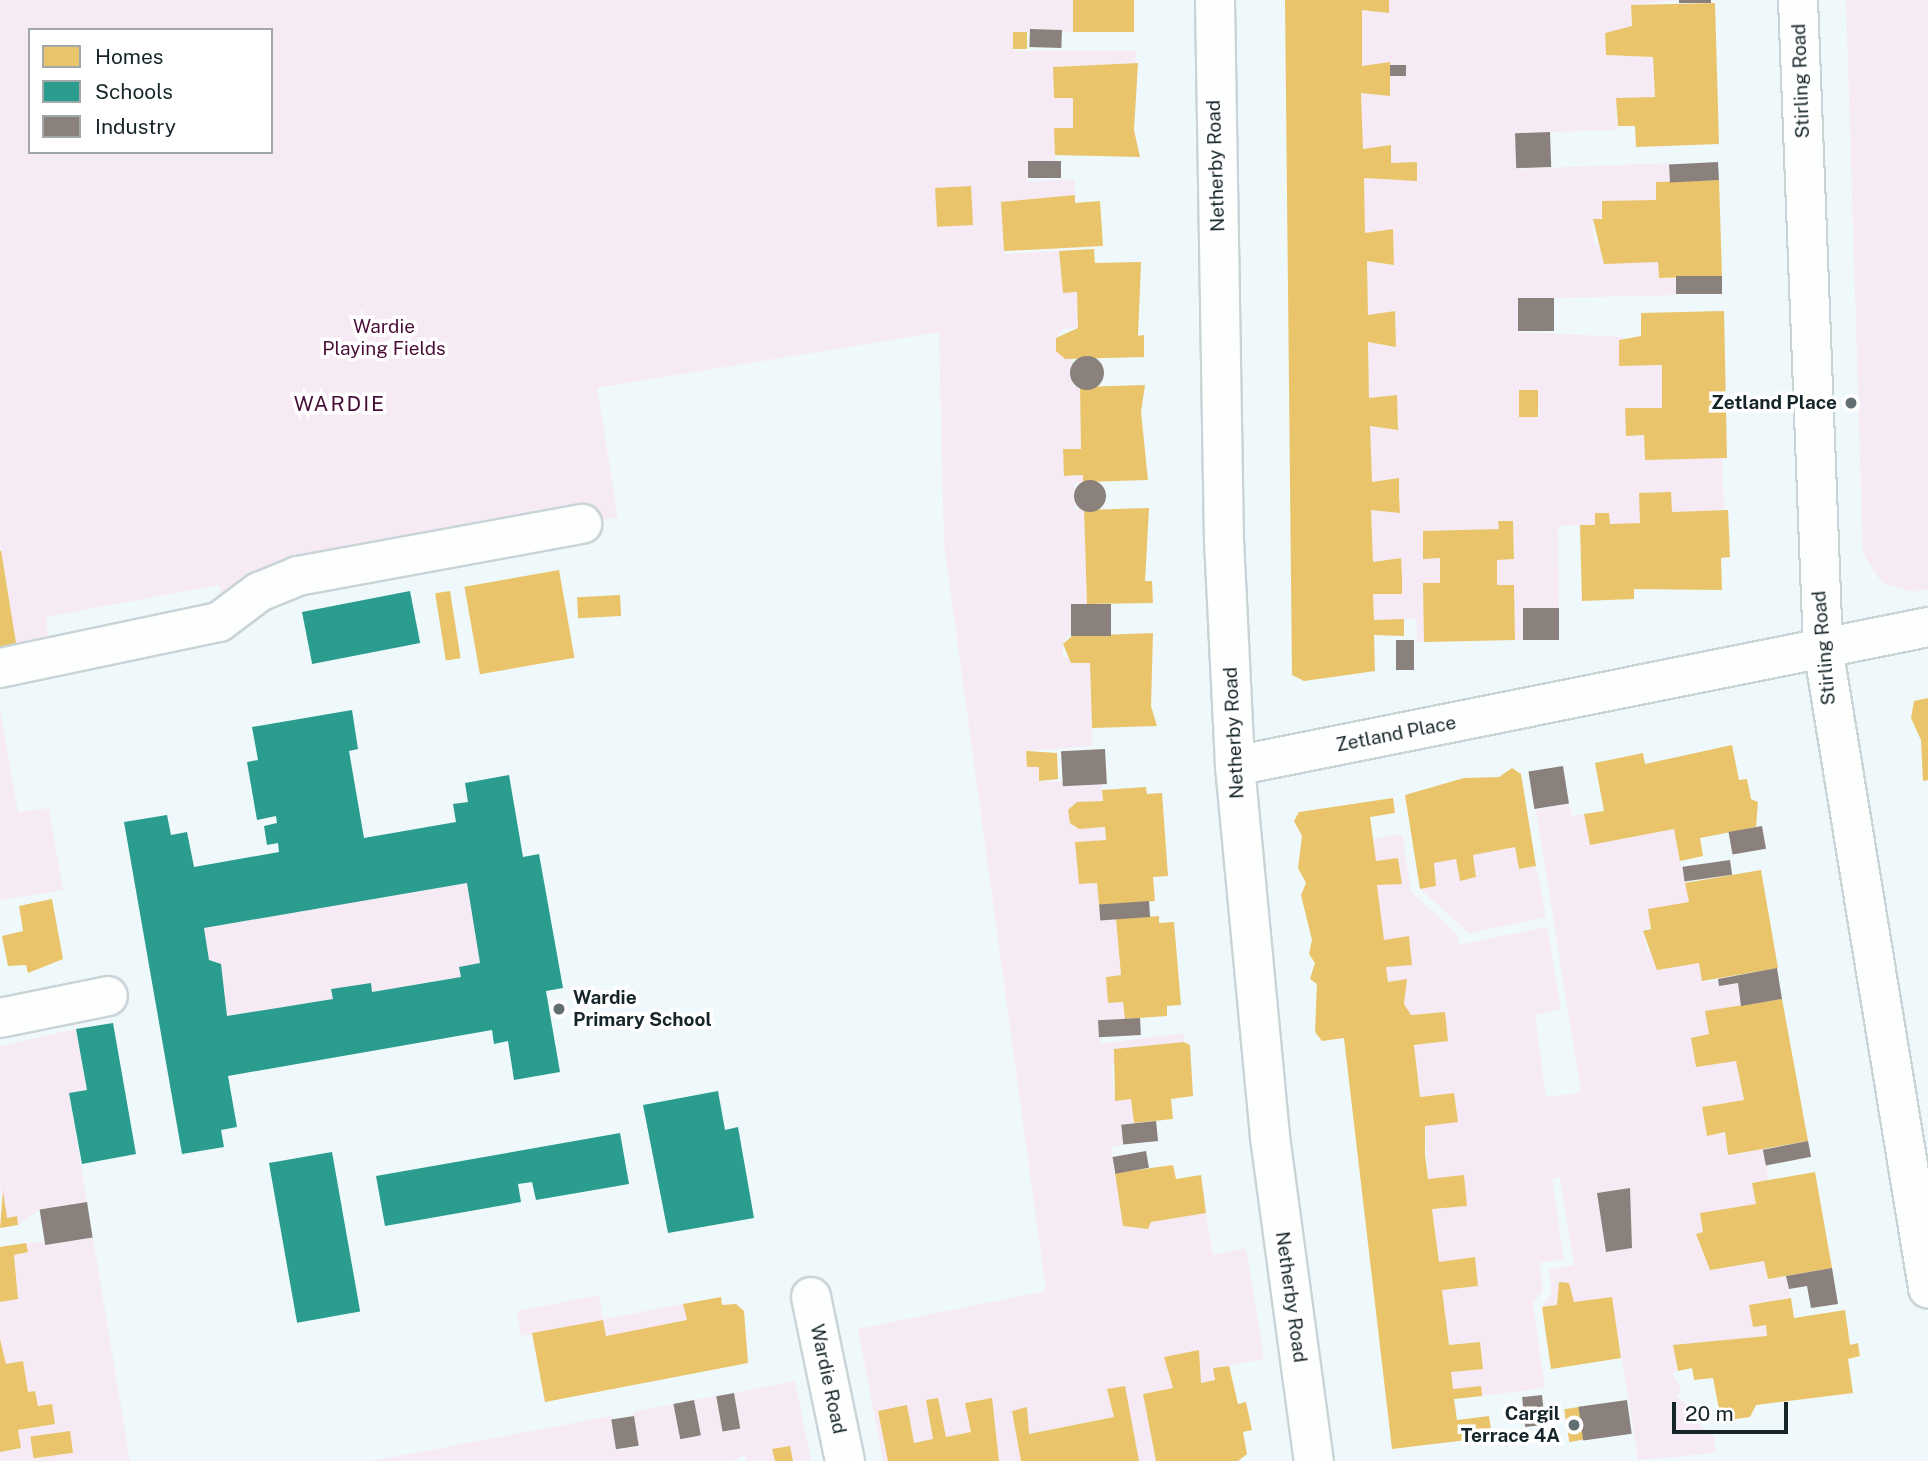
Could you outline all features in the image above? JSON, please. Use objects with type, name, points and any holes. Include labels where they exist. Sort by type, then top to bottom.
[{"type":"street","name":"Netherby Road","points":[[1215,0],[1223,515],[1235,766],[1270,1137],[1314,1461]]},
{"type":"street","name":"Stirling Road","points":[[1798,0],[1823,648],[1928,1287]]},
{"type":"street","points":[[0,668],[219,622],[259,592],[298,576],[582,524]]},
{"type":"street","name":"Zetland Place","points":[[1235,766],[1928,627]]},
{"type":"street","points":[[0,1018],[108,996]]},
{"type":"street","name":"Wardie Road","points":[[811,1297],[845,1461]]},
{"type":"green space","name":"Wardie Playing Fields","points":[[0,0],[1073,0],[1073,32],[1014,32],[1014,51],[1136,51],[1136,63],[1053,67],[1054,98],[1073,98],[1073,128],[1055,128],[1055,161],[1028,161],[1027,182],[1074,179],[1075,195],[1001,203],[1004,254],[1059,251],[1063,293],[1077,292],[1078,328],[1064,329],[1056,338],[1056,350],[1072,359],[1073,387],[1080,387],[1081,449],[1065,476],[1083,475],[1083,482],[1074,483],[1075,509],[1084,510],[1087,604],[1063,644],[1063,657],[1090,663],[1092,746],[1027,751],[1027,767],[1039,767],[1039,781],[1102,784],[1103,801],[1077,802],[1069,810],[1070,823],[1079,829],[1105,827],[1106,840],[1075,843],[1079,884],[1097,883],[1100,921],[1116,919],[1121,975],[1106,977],[1108,1003],[1123,1002],[1125,1019],[1098,1022],[1100,1044],[1183,1033],[1184,1042],[1111,1066],[1115,1101],[1131,1099],[1134,1123],[1121,1125],[1123,1145],[1111,1147],[1123,1226],[1147,1229],[1151,1222],[1206,1213],[1213,1255],[1246,1248],[1264,1359],[1214,1368],[1215,1380],[1201,1383],[1199,1350],[1164,1357],[1173,1388],[1143,1394],[1156,1461],[1139,1461],[1124,1386],[1107,1390],[1114,1417],[1029,1434],[1027,1408],[1012,1411],[1021,1461],[999,1461],[991,1399],[971,1432],[946,1437],[938,1398],[926,1400],[933,1439],[914,1443],[907,1406],[888,1461],[883,1461],[858,1329],[1046,1291],[944,544],[939,332],[597,388],[618,517],[285,579],[227,618],[219,585],[46,617],[49,644],[17,649],[0,541]],"holes":[[[971,187],[937,227],[935,188]]]},
{"type":"green space","points":[[1389,0],[1679,0],[1631,5],[1632,26],[1605,33],[1606,55],[1653,57],[1655,97],[1616,98],[1617,130],[1515,133],[1517,169],[1669,163],[1670,181],[1656,182],[1656,200],[1593,220],[1593,232],[1594,244],[1658,262],[1659,278],[1676,278],[1676,295],[1518,299],[1518,332],[1624,337],[1619,366],[1662,365],[1662,408],[1625,408],[1626,436],[1644,435],[1645,460],[1722,458],[1724,510],[1672,512],[1671,492],[1640,493],[1640,523],[1610,524],[1609,513],[1595,514],[1595,525],[1558,526],[1559,608],[1524,608],[1524,640],[1515,640],[1514,586],[1497,585],[1497,560],[1514,559],[1513,521],[1498,521],[1499,529],[1423,531],[1424,559],[1440,558],[1440,583],[1424,583],[1424,642],[1417,642],[1416,619],[1374,620],[1373,594],[1402,594],[1402,577],[1401,558],[1373,562],[1371,510],[1399,513],[1399,496],[1398,478],[1372,482],[1370,426],[1398,430],[1397,395],[1369,398],[1368,342],[1396,347],[1395,311],[1368,315],[1367,261],[1394,265],[1393,229],[1365,233],[1364,178],[1417,180],[1417,162],[1391,163],[1391,145],[1363,149],[1361,93],[1390,96],[1390,76],[1406,75],[1406,65],[1362,66],[1362,10],[1389,13]],"holes":[[[1538,390],[1539,417],[1520,417],[1519,391]]]},
{"type":"green space","points":[[1846,0],[1928,0],[1928,589],[1913,592],[1882,583],[1863,554]]},
{"type":"green space","points":[[0,708],[18,812],[49,808],[63,890],[0,900]]},
{"type":"green space","points":[[1569,804],[1572,816],[1584,814],[1590,845],[1674,829],[1689,902],[1643,931],[1647,952],[1699,963],[1702,981],[1738,983],[1741,1006],[1709,1034],[1691,1038],[1696,1067],[1736,1061],[1744,1100],[1702,1107],[1707,1135],[1725,1132],[1728,1155],[1763,1148],[1769,1181],[1752,1183],[1756,1204],[1700,1213],[1703,1232],[1696,1234],[1710,1270],[1764,1261],[1768,1279],[1786,1276],[1791,1298],[1766,1325],[1767,1336],[1673,1345],[1678,1371],[1672,1373],[1681,1389],[1676,1396],[1697,1412],[1692,1419],[1714,1436],[1716,1453],[1638,1460],[1612,1297],[1574,1302],[1569,1283],[1559,1282],[1557,1305],[1542,1307],[1552,1292],[1549,1270],[1574,1265],[1560,1177],[1552,1179],[1564,1259],[1539,1263],[1543,1290],[1533,1304],[1545,1388],[1482,1396],[1453,1389],[1451,1372],[1483,1368],[1480,1342],[1449,1345],[1442,1290],[1478,1286],[1475,1258],[1439,1262],[1432,1209],[1467,1205],[1464,1176],[1428,1179],[1425,1126],[1457,1122],[1456,1107],[1454,1093],[1420,1097],[1414,1045],[1445,1013],[1411,1015],[1404,1004],[1407,980],[1388,982],[1386,967],[1412,964],[1409,937],[1384,940],[1377,885],[1402,883],[1398,858],[1376,861],[1373,839],[1402,834],[1411,891],[1457,935],[1459,945],[1547,927],[1561,1009],[1535,1015],[1546,1097],[1581,1093],[1536,810]],"holes":[[[1629,1188],[1632,1248],[1606,1252],[1597,1193]]]},
{"type":"green space","points":[[1515,847],[1519,869],[1536,866],[1546,917],[1469,933],[1420,889],[1436,886],[1434,863],[1456,859],[1460,881],[1476,877],[1473,855]]},
{"type":"green space","points":[[467,883],[480,963],[461,977],[372,992],[370,983],[332,989],[333,999],[227,1016],[221,964],[209,960],[204,928]]},
{"type":"green space","points":[[76,1029],[87,1090],[69,1093],[87,1202],[40,1209],[18,1225],[17,1216],[7,1218],[0,1186],[0,1046]]},
{"type":"green space","points":[[93,1238],[130,1461],[0,1461],[0,1452],[21,1448],[18,1430],[55,1424],[52,1404],[38,1406],[35,1391],[28,1392],[23,1361],[6,1364],[0,1343],[0,1302],[18,1299],[14,1255],[28,1252],[26,1243]],"holes":[[[70,1431],[33,1458],[30,1437]]]},
{"type":"green space","points":[[599,1295],[603,1319],[683,1304],[687,1320],[606,1336],[602,1320],[521,1336],[517,1311]]},
{"type":"green space","points":[[795,1381],[811,1461],[793,1461],[790,1446],[773,1449],[775,1461],[747,1461],[745,1455],[731,1461],[372,1461],[611,1416],[617,1450],[639,1447],[633,1412],[673,1404],[680,1438],[700,1435],[694,1400],[716,1396],[723,1431],[740,1428],[734,1393]]},
{"type":"building: Homes","points":[[1073,0],[1134,0],[1134,32],[1073,32]]},
{"type":"building: Homes","points":[[1285,0],[1389,0],[1389,13],[1362,10],[1362,66],[1390,62],[1390,96],[1361,93],[1363,149],[1391,145],[1391,163],[1417,162],[1417,181],[1364,178],[1365,233],[1393,229],[1394,265],[1367,261],[1368,315],[1395,311],[1396,347],[1368,342],[1369,398],[1397,395],[1398,430],[1370,426],[1372,482],[1399,478],[1400,513],[1371,510],[1373,562],[1401,558],[1402,577],[1402,594],[1373,594],[1374,620],[1404,619],[1404,636],[1374,635],[1375,671],[1304,681],[1292,675]]},
{"type":"building: Homes","points":[[1715,3],[1719,144],[1636,147],[1635,126],[1618,126],[1616,98],[1655,97],[1653,57],[1606,55],[1605,33],[1632,26],[1631,5]]},
{"type":"building: Homes","points":[[1013,32],[1027,32],[1027,49],[1013,49]]},
{"type":"building: Homes","points":[[1138,63],[1134,130],[1140,157],[1055,155],[1054,128],[1073,128],[1073,98],[1054,98],[1053,67]]},
{"type":"building: Homes","points":[[1719,180],[1722,276],[1659,278],[1658,262],[1604,264],[1593,219],[1602,219],[1602,201],[1656,200],[1656,182]]},
{"type":"building: Homes","points":[[971,186],[973,225],[937,227],[935,188]]},
{"type":"building: Homes","points":[[1075,195],[1075,203],[1100,201],[1103,246],[1004,251],[1001,202]]},
{"type":"building: Homes","points":[[1094,249],[1095,263],[1141,262],[1138,336],[1144,335],[1144,357],[1065,359],[1056,351],[1056,338],[1078,328],[1077,292],[1063,293],[1059,251]]},
{"type":"building: Homes","points":[[1724,311],[1727,458],[1645,460],[1644,435],[1626,436],[1625,408],[1662,408],[1662,365],[1619,366],[1619,340],[1641,336],[1641,313]]},
{"type":"building: Homes","points":[[1145,385],[1141,412],[1148,480],[1083,482],[1083,475],[1064,476],[1063,449],[1081,449],[1080,387]]},
{"type":"building: Homes","points":[[1519,390],[1538,390],[1538,417],[1519,417]]},
{"type":"building: Homes","points":[[1671,492],[1672,512],[1728,510],[1730,557],[1721,558],[1722,590],[1634,589],[1634,599],[1582,601],[1580,525],[1595,525],[1595,513],[1609,513],[1610,524],[1640,523],[1639,493]]},
{"type":"building: Homes","points":[[1149,508],[1145,581],[1152,581],[1153,603],[1087,604],[1084,510]]},
{"type":"building: Homes","points":[[1498,521],[1513,521],[1514,559],[1497,560],[1497,585],[1514,585],[1515,640],[1424,642],[1423,583],[1440,583],[1440,558],[1423,559],[1423,531],[1499,529]]},
{"type":"building: Homes","points":[[0,551],[17,649],[0,652]]},
{"type":"building: Homes","points":[[559,570],[574,658],[480,674],[464,587]]},
{"type":"building: Homes","points":[[450,591],[461,658],[446,661],[435,593]]},
{"type":"building: Homes","points":[[620,595],[621,616],[578,618],[577,597]]},
{"type":"building: Homes","points":[[1153,633],[1151,706],[1157,726],[1092,728],[1090,663],[1071,663],[1063,644],[1072,636]]},
{"type":"building: Homes","points":[[1928,698],[1928,780],[1923,781],[1921,740],[1911,718],[1914,701]]},
{"type":"building: Homes","points":[[1732,745],[1739,780],[1747,779],[1751,799],[1758,802],[1756,827],[1700,838],[1703,856],[1680,861],[1674,829],[1590,845],[1584,814],[1604,811],[1595,763],[1643,753],[1645,764]]},
{"type":"building: Homes","points":[[1026,751],[1057,753],[1058,779],[1039,781],[1039,767],[1027,767]]},
{"type":"building: Homes","points":[[1512,768],[1521,774],[1536,866],[1519,869],[1515,847],[1473,855],[1476,877],[1460,881],[1456,859],[1434,863],[1436,886],[1420,889],[1405,795],[1464,778],[1499,777]]},
{"type":"building: Homes","points":[[1146,787],[1147,794],[1162,793],[1168,876],[1153,877],[1155,901],[1099,905],[1097,883],[1079,884],[1075,842],[1106,840],[1105,827],[1079,829],[1070,823],[1068,810],[1077,802],[1103,801],[1102,790]]},
{"type":"building: Homes","points":[[1393,798],[1395,813],[1370,817],[1376,861],[1398,858],[1402,884],[1377,885],[1384,940],[1409,936],[1412,965],[1386,967],[1388,982],[1407,979],[1404,1004],[1411,1015],[1445,1012],[1448,1041],[1414,1045],[1420,1097],[1454,1093],[1458,1122],[1425,1126],[1425,1154],[1428,1179],[1464,1175],[1467,1206],[1432,1209],[1439,1262],[1475,1257],[1478,1286],[1442,1290],[1449,1345],[1480,1342],[1483,1369],[1451,1372],[1453,1389],[1481,1386],[1482,1396],[1454,1399],[1457,1420],[1489,1416],[1492,1437],[1392,1449],[1344,1038],[1322,1041],[1315,1032],[1317,984],[1310,979],[1315,963],[1309,954],[1312,940],[1301,895],[1306,883],[1298,868],[1302,836],[1294,821],[1299,812]]},
{"type":"building: Homes","points":[[1761,870],[1778,968],[1702,981],[1699,963],[1657,970],[1643,931],[1651,929],[1648,909],[1689,902],[1685,883]]},
{"type":"building: Homes","points":[[52,899],[63,959],[28,973],[26,965],[8,966],[2,936],[23,931],[19,906]]},
{"type":"building: Homes","points":[[1159,916],[1159,923],[1174,922],[1181,1005],[1167,1006],[1167,1016],[1125,1019],[1123,1002],[1108,1003],[1106,977],[1121,975],[1116,919]]},
{"type":"building: Homes","points":[[1782,999],[1808,1141],[1728,1155],[1725,1132],[1707,1136],[1702,1107],[1744,1100],[1736,1061],[1696,1067],[1691,1038],[1709,1034],[1705,1011]]},
{"type":"building: Homes","points":[[1184,1042],[1190,1045],[1193,1096],[1171,1099],[1173,1119],[1134,1123],[1131,1099],[1115,1101],[1114,1049]]},
{"type":"building: Homes","points":[[1173,1165],[1176,1179],[1201,1175],[1206,1213],[1151,1222],[1148,1229],[1123,1226],[1115,1173]]},
{"type":"building: Homes","points":[[1815,1172],[1832,1268],[1768,1279],[1764,1261],[1710,1270],[1696,1234],[1703,1232],[1700,1213],[1756,1204],[1752,1183]]},
{"type":"building: Homes","points":[[3,1191],[7,1218],[17,1216],[18,1225],[0,1228]]},
{"type":"building: Homes","points":[[26,1243],[28,1252],[14,1255],[18,1299],[0,1302],[0,1247]]},
{"type":"building: Homes","points":[[1559,1282],[1569,1283],[1574,1302],[1612,1297],[1621,1358],[1551,1369],[1542,1307],[1557,1305]]},
{"type":"building: Homes","points":[[721,1297],[722,1305],[736,1304],[744,1311],[748,1363],[545,1402],[532,1333],[603,1320],[606,1336],[687,1320],[683,1304]]},
{"type":"building: Homes","points":[[1791,1298],[1794,1318],[1845,1310],[1850,1345],[1858,1343],[1860,1356],[1848,1359],[1853,1393],[1756,1405],[1750,1417],[1729,1420],[1720,1414],[1713,1378],[1694,1380],[1692,1368],[1678,1371],[1673,1345],[1767,1336],[1766,1325],[1753,1327],[1749,1305]]},
{"type":"building: Homes","points":[[0,1339],[6,1364],[23,1361],[28,1392],[35,1391],[38,1406],[52,1404],[55,1424],[18,1430],[21,1448],[0,1452]]},
{"type":"building: Homes","points":[[1199,1350],[1201,1383],[1215,1380],[1213,1368],[1229,1366],[1238,1404],[1246,1402],[1252,1430],[1243,1432],[1247,1454],[1238,1461],[1156,1461],[1143,1394],[1173,1388],[1164,1357]]},
{"type":"building: Homes","points":[[1125,1386],[1139,1461],[1021,1461],[1012,1411],[1027,1407],[1029,1434],[1114,1417],[1107,1389]]},
{"type":"building: Homes","points":[[938,1398],[946,1437],[971,1432],[965,1403],[992,1398],[999,1461],[888,1461],[878,1411],[907,1405],[914,1443],[933,1439],[926,1400]]},
{"type":"building: Homes","name":"Cargil Terrace 4A","points":[[1579,1407],[1584,1440],[1569,1442],[1564,1409]]},
{"type":"building: Homes","points":[[70,1431],[73,1453],[33,1458],[30,1437]]},
{"type":"building: Homes","points":[[790,1446],[793,1461],[775,1461],[772,1449]]},
{"type":"building: Schools","points":[[410,591],[420,643],[312,664],[302,612]]},
{"type":"building: Schools","points":[[352,710],[358,749],[349,751],[364,838],[456,822],[453,804],[468,802],[465,783],[509,775],[523,857],[539,854],[563,988],[546,991],[560,1072],[514,1080],[508,1041],[494,1044],[492,1030],[228,1076],[237,1127],[221,1130],[224,1147],[182,1154],[124,822],[167,815],[171,835],[187,832],[194,867],[279,852],[278,843],[267,845],[264,826],[277,823],[276,816],[257,820],[247,762],[258,760],[252,727]],"holes":[[[467,883],[480,963],[459,967],[461,977],[372,992],[371,983],[331,989],[333,999],[227,1016],[221,964],[209,960],[204,928]]]},
{"type":"building: Schools","points":[[113,1023],[136,1154],[82,1164],[69,1093],[87,1090],[76,1029]]},
{"type":"building: Schools","points":[[718,1091],[725,1130],[738,1127],[754,1218],[668,1233],[643,1105]]},
{"type":"building: Schools","points":[[620,1133],[629,1184],[536,1200],[532,1182],[518,1184],[521,1202],[385,1226],[376,1176]]},
{"type":"building: Schools","points":[[332,1152],[360,1312],[297,1323],[269,1163]]},
{"type":"building: Industry","points":[[1679,0],[1711,0],[1711,3],[1679,3]]},
{"type":"building: Industry","points":[[1030,29],[1062,30],[1061,48],[1029,47]]},
{"type":"building: Industry","points":[[1390,65],[1406,65],[1406,76],[1390,76]]},
{"type":"building: Industry","points":[[1550,132],[1551,167],[1516,168],[1515,133]]},
{"type":"building: Industry","points":[[1028,161],[1061,161],[1061,178],[1028,178]]},
{"type":"building: Industry","points":[[1718,162],[1719,180],[1670,183],[1669,165]]},
{"type":"building: Industry","points":[[1676,276],[1722,276],[1722,294],[1676,294]]},
{"type":"building: Industry","points":[[1518,298],[1554,298],[1554,331],[1518,331]]},
{"type":"building: Industry","points":[[1087,356],[1099,361],[1104,373],[1099,385],[1087,390],[1075,385],[1070,373],[1075,361]]},
{"type":"building: Industry","points":[[1090,480],[1102,484],[1106,496],[1102,508],[1090,512],[1078,508],[1074,496],[1078,484]]},
{"type":"building: Industry","points":[[1071,604],[1111,604],[1111,636],[1071,636]]},
{"type":"building: Industry","points":[[1523,608],[1559,608],[1559,640],[1523,640]]},
{"type":"building: Industry","points":[[1396,640],[1414,640],[1414,670],[1396,670]]},
{"type":"building: Industry","points":[[1105,749],[1107,784],[1063,786],[1061,751]]},
{"type":"building: Industry","points":[[1563,766],[1569,804],[1534,809],[1528,771]]},
{"type":"building: Industry","points":[[1762,826],[1766,849],[1733,855],[1729,832]]},
{"type":"building: Industry","points":[[1730,860],[1732,875],[1685,882],[1682,867]]},
{"type":"building: Industry","points":[[1149,901],[1150,917],[1100,920],[1099,904]]},
{"type":"building: Industry","points":[[1777,968],[1782,999],[1741,1006],[1738,983],[1719,986],[1718,979]]},
{"type":"building: Industry","points":[[1140,1018],[1141,1035],[1099,1037],[1098,1020]]},
{"type":"building: Industry","points":[[1156,1121],[1158,1141],[1123,1145],[1121,1125]]},
{"type":"building: Industry","points":[[1808,1141],[1811,1157],[1766,1165],[1763,1150]]},
{"type":"building: Industry","points":[[1146,1151],[1149,1168],[1115,1174],[1113,1157]]},
{"type":"building: Industry","points":[[1630,1188],[1632,1248],[1606,1252],[1597,1193]]},
{"type":"building: Industry","points":[[87,1202],[93,1238],[45,1245],[40,1210]]},
{"type":"building: Industry","points":[[1832,1268],[1838,1304],[1811,1308],[1807,1286],[1789,1289],[1786,1276]]},
{"type":"building: Industry","points":[[734,1393],[740,1428],[723,1432],[716,1396]]},
{"type":"building: Industry","points":[[1542,1395],[1545,1425],[1525,1427],[1522,1397]]},
{"type":"building: Industry","points":[[694,1400],[701,1435],[680,1439],[673,1404]]},
{"type":"building: Industry","points":[[1627,1400],[1632,1434],[1583,1440],[1578,1407]]},
{"type":"building: Industry","points":[[634,1416],[639,1446],[616,1449],[611,1420]]},
{"type":"place","name":"Zetland Place","points":[[1851,403]]},
{"type":"place","name":"Wardie Primary School","points":[[559,1009]]},
{"type":"place","name":"Cargil Terrace 4A","points":[[1574,1425]]},
{"type":"district","name":"WARDIE","points":[[340,404]]}]
